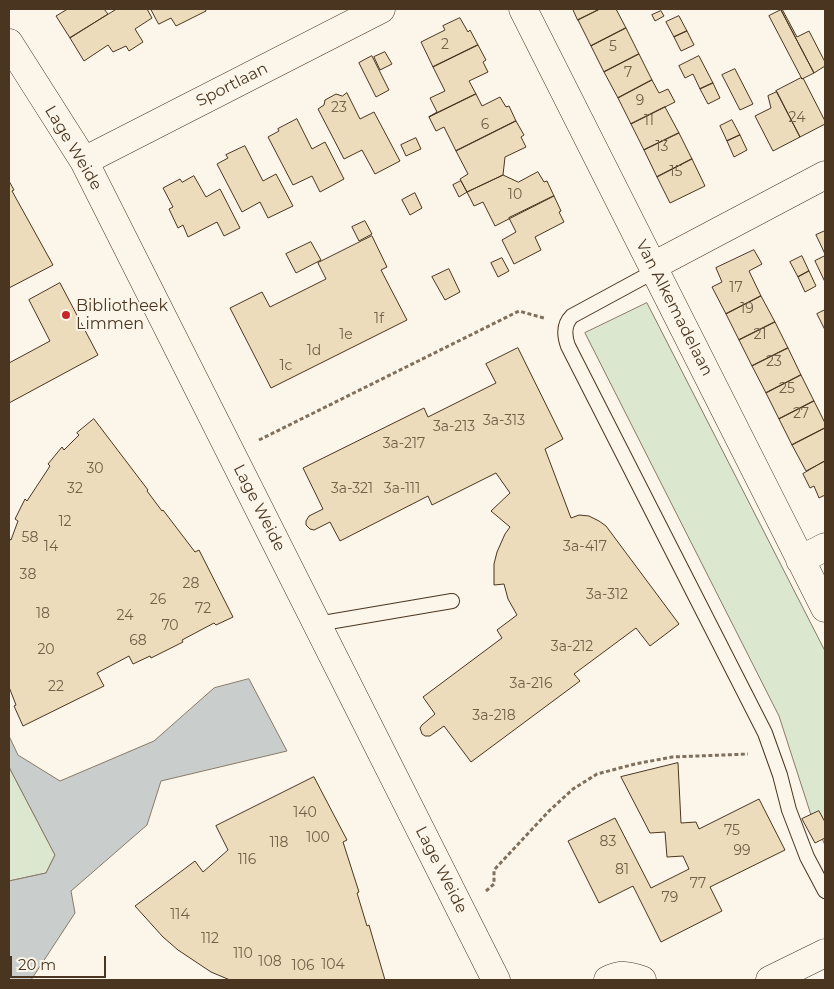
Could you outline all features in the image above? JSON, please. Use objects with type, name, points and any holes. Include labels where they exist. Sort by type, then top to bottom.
[{"type":"street","name":"Sportlaan","points":[[84,160],[381,9]]},
{"type":"street","name":"Van Alkemadelaan","points":[[523,9],[825,608]]},
{"type":"street","name":"Lage Weide","points":[[9,43],[84,160],[496,980]]},
{"type":"street","points":[[654,269],[825,175]]},
{"type":"street","points":[[800,560],[825,547]]},
{"type":"street","points":[[770,980],[825,954]]},
{"type":"street","points":[[608,980],[616,976],[629,976],[642,980]]},
{"type":"lane","points":[[654,269],[572,316],[566,324],[565,332],[568,346],[761,724],[773,752],[789,810],[808,857],[825,891]]},
{"type":"lane","points":[[317,624],[452,602]]},
{"type":"path","points":[[232,453],[519,310],[566,324]]},
{"type":"path","points":[[461,909],[494,884],[494,870],[548,811],[572,789],[597,774],[672,757],[773,752]]},
{"type":"green space","points":[[647,303],[825,651],[825,845],[811,815],[779,716],[585,333]]},
{"type":"green space","points":[[9,767],[55,855],[46,873],[9,881]]},
{"type":"shaded area","points":[[249,679],[287,751],[161,781],[147,825],[71,891],[75,913],[31,980],[9,980],[9,881],[46,873],[55,855],[9,767],[9,736],[18,755],[60,781],[154,741],[214,688]]},
{"type":"building","points":[[65,9],[104,9],[108,14],[70,38],[56,16]]},
{"type":"building","points":[[117,9],[147,9],[152,18],[135,29],[143,42],[129,51],[126,46],[113,52],[108,45],[84,61],[70,38]]},
{"type":"building","points":[[151,9],[205,9],[206,11],[176,26],[171,18],[159,24]]},
{"type":"building","points":[[573,9],[600,9],[578,20]]},
{"type":"building","points":[[600,9],[616,9],[626,28],[591,46],[578,20]]},
{"type":"building","points":[[781,10],[797,37],[809,31],[825,62],[825,66],[814,73]]},
{"type":"building","points":[[781,10],[814,73],[802,79],[769,16]]},
{"type":"building","points":[[661,11],[664,16],[655,21],[652,15]]},
{"type":"building","points":[[679,16],[687,31],[674,37],[666,22]]},
{"type":"building","points":[[460,18],[468,32],[470,30],[478,45],[433,67],[421,42],[445,30],[443,26]]},
{"type":"building","points":[[626,28],[639,54],[604,72],[591,46]]},
{"type":"building","points":[[687,31],[694,45],[681,51],[674,37]]},
{"type":"building","points":[[478,45],[486,60],[483,62],[488,72],[469,81],[476,94],[429,117],[437,112],[430,98],[445,91],[433,67]]},
{"type":"building","points":[[385,52],[392,64],[380,70],[374,57]]},
{"type":"building","points":[[639,54],[652,80],[618,98],[604,72]]},
{"type":"building","points":[[372,56],[389,90],[376,97],[359,63]]},
{"type":"building","points":[[699,56],[713,83],[700,89],[693,74],[685,78],[679,66]]},
{"type":"building","points":[[735,69],[753,104],[740,110],[722,75]]},
{"type":"building","points":[[803,78],[825,124],[800,137],[776,91]]},
{"type":"building","points":[[652,80],[659,93],[668,89],[675,102],[631,124],[618,98]]},
{"type":"building","points":[[713,83],[720,98],[708,104],[700,89]]},
{"type":"building","points":[[777,92],[800,137],[773,151],[755,116],[771,108],[768,96]]},
{"type":"building","points":[[347,93],[360,119],[374,112],[400,161],[375,174],[362,150],[344,159],[318,109],[324,105],[325,100],[336,94],[342,96]]},
{"type":"building","points":[[476,94],[482,106],[500,97],[506,107],[509,106],[516,121],[456,151],[444,127],[436,131],[429,117]]},
{"type":"building","points":[[665,107],[679,133],[644,150],[631,124]]},
{"type":"building","points":[[297,119],[312,149],[325,142],[344,179],[320,192],[312,176],[293,185],[268,137],[279,131],[278,129]]},
{"type":"building","points":[[732,120],[740,135],[727,141],[720,126]]},
{"type":"building","points":[[516,121],[524,135],[521,137],[526,147],[505,157],[503,175],[467,192],[460,179],[468,174],[456,151]]},
{"type":"building","points":[[679,133],[692,159],[657,177],[644,150]]},
{"type":"building","points":[[740,135],[747,150],[734,157],[727,141]]},
{"type":"building","points":[[416,138],[421,149],[406,156],[401,145]]},
{"type":"building","points":[[245,146],[263,181],[276,174],[293,206],[268,218],[260,202],[242,212],[217,164],[228,158],[226,155]]},
{"type":"building","points":[[692,159],[705,186],[670,203],[657,177]]},
{"type":"building","points":[[538,172],[544,182],[547,181],[554,196],[495,226],[483,202],[474,206],[467,192],[503,175],[518,182]]},
{"type":"building","points":[[194,176],[206,197],[220,189],[240,228],[224,236],[217,222],[188,237],[183,225],[178,228],[169,209],[173,207],[163,188],[180,179],[182,182]]},
{"type":"building","points":[[9,181],[14,190],[12,191],[53,265],[9,288]]},
{"type":"building","points":[[461,181],[467,192],[459,197],[453,185]]},
{"type":"building","points":[[415,193],[422,208],[410,215],[402,200]]},
{"type":"building","points":[[554,196],[564,222],[535,237],[541,250],[514,264],[502,240],[516,232],[509,218]]},
{"type":"building","points":[[365,221],[372,234],[359,241],[352,227]]},
{"type":"building","points":[[825,231],[825,254],[816,235]]},
{"type":"building","points":[[372,236],[387,267],[381,270],[407,320],[271,388],[230,308],[262,292],[270,307],[326,279],[318,263]]},
{"type":"building","points":[[311,242],[321,260],[296,273],[286,254]]},
{"type":"building","points":[[754,250],[762,264],[749,271],[761,296],[726,314],[712,287],[722,282],[716,268]]},
{"type":"building","points":[[802,256],[809,271],[798,277],[790,262]]},
{"type":"building","points":[[825,256],[825,282],[815,261]]},
{"type":"building","points":[[502,258],[509,271],[498,277],[491,263]]},
{"type":"building","points":[[449,269],[460,292],[445,300],[432,277]]},
{"type":"building","points":[[809,271],[816,286],[805,292],[798,277]]},
{"type":"building","points":[[60,283],[98,355],[9,403],[9,363],[50,341],[29,300]]},
{"type":"building","points":[[761,296],[775,322],[739,340],[726,314]]},
{"type":"building","points":[[825,310],[825,330],[817,314]]},
{"type":"building","points":[[775,322],[788,348],[752,366],[739,340]]},
{"type":"building","points":[[518,348],[563,439],[545,449],[571,518],[579,515],[589,516],[606,526],[679,624],[650,646],[636,628],[574,674],[580,681],[471,762],[444,726],[430,736],[422,734],[420,728],[435,714],[423,697],[502,638],[497,630],[517,615],[508,599],[504,584],[494,585],[494,564],[497,552],[510,527],[491,511],[510,493],[496,473],[432,505],[428,496],[340,541],[330,522],[314,530],[306,525],[309,516],[323,509],[303,468],[424,408],[428,417],[496,383],[486,364]]},
{"type":"building","points":[[788,348],[801,375],[766,393],[752,366]]},
{"type":"building","points":[[801,375],[814,401],[779,419],[766,393]]},
{"type":"building","points":[[814,401],[825,423],[825,428],[792,445],[779,419]]},
{"type":"building","points":[[94,419],[162,511],[195,552],[199,550],[233,617],[216,625],[214,623],[182,640],[183,642],[151,658],[150,656],[133,664],[129,656],[97,673],[104,686],[23,726],[14,706],[16,705],[9,687],[9,539],[11,540],[18,521],[15,519],[25,499],[27,501],[50,466],[48,464],[62,447],[64,450],[79,435],[77,433]]},
{"type":"building","points":[[825,428],[825,461],[806,471],[792,445]]},
{"type":"building","points":[[825,461],[825,495],[819,498],[814,486],[810,488],[803,474]]},
{"type":"building","points":[[678,763],[681,823],[696,822],[699,829],[759,799],[785,850],[710,887],[722,911],[661,942],[633,886],[599,903],[568,841],[615,818],[651,888],[689,869],[683,856],[667,857],[665,832],[650,833],[621,777]]},
{"type":"building","points":[[314,777],[347,840],[343,842],[385,980],[230,980],[211,972],[178,950],[163,937],[135,906],[195,861],[203,872],[228,850],[216,826]]},
{"type":"building","points":[[819,811],[825,822],[825,838],[815,843],[802,819]]},
{"type":"place","name":"Bibliotheek Limmen","points":[[66,315]]}]
